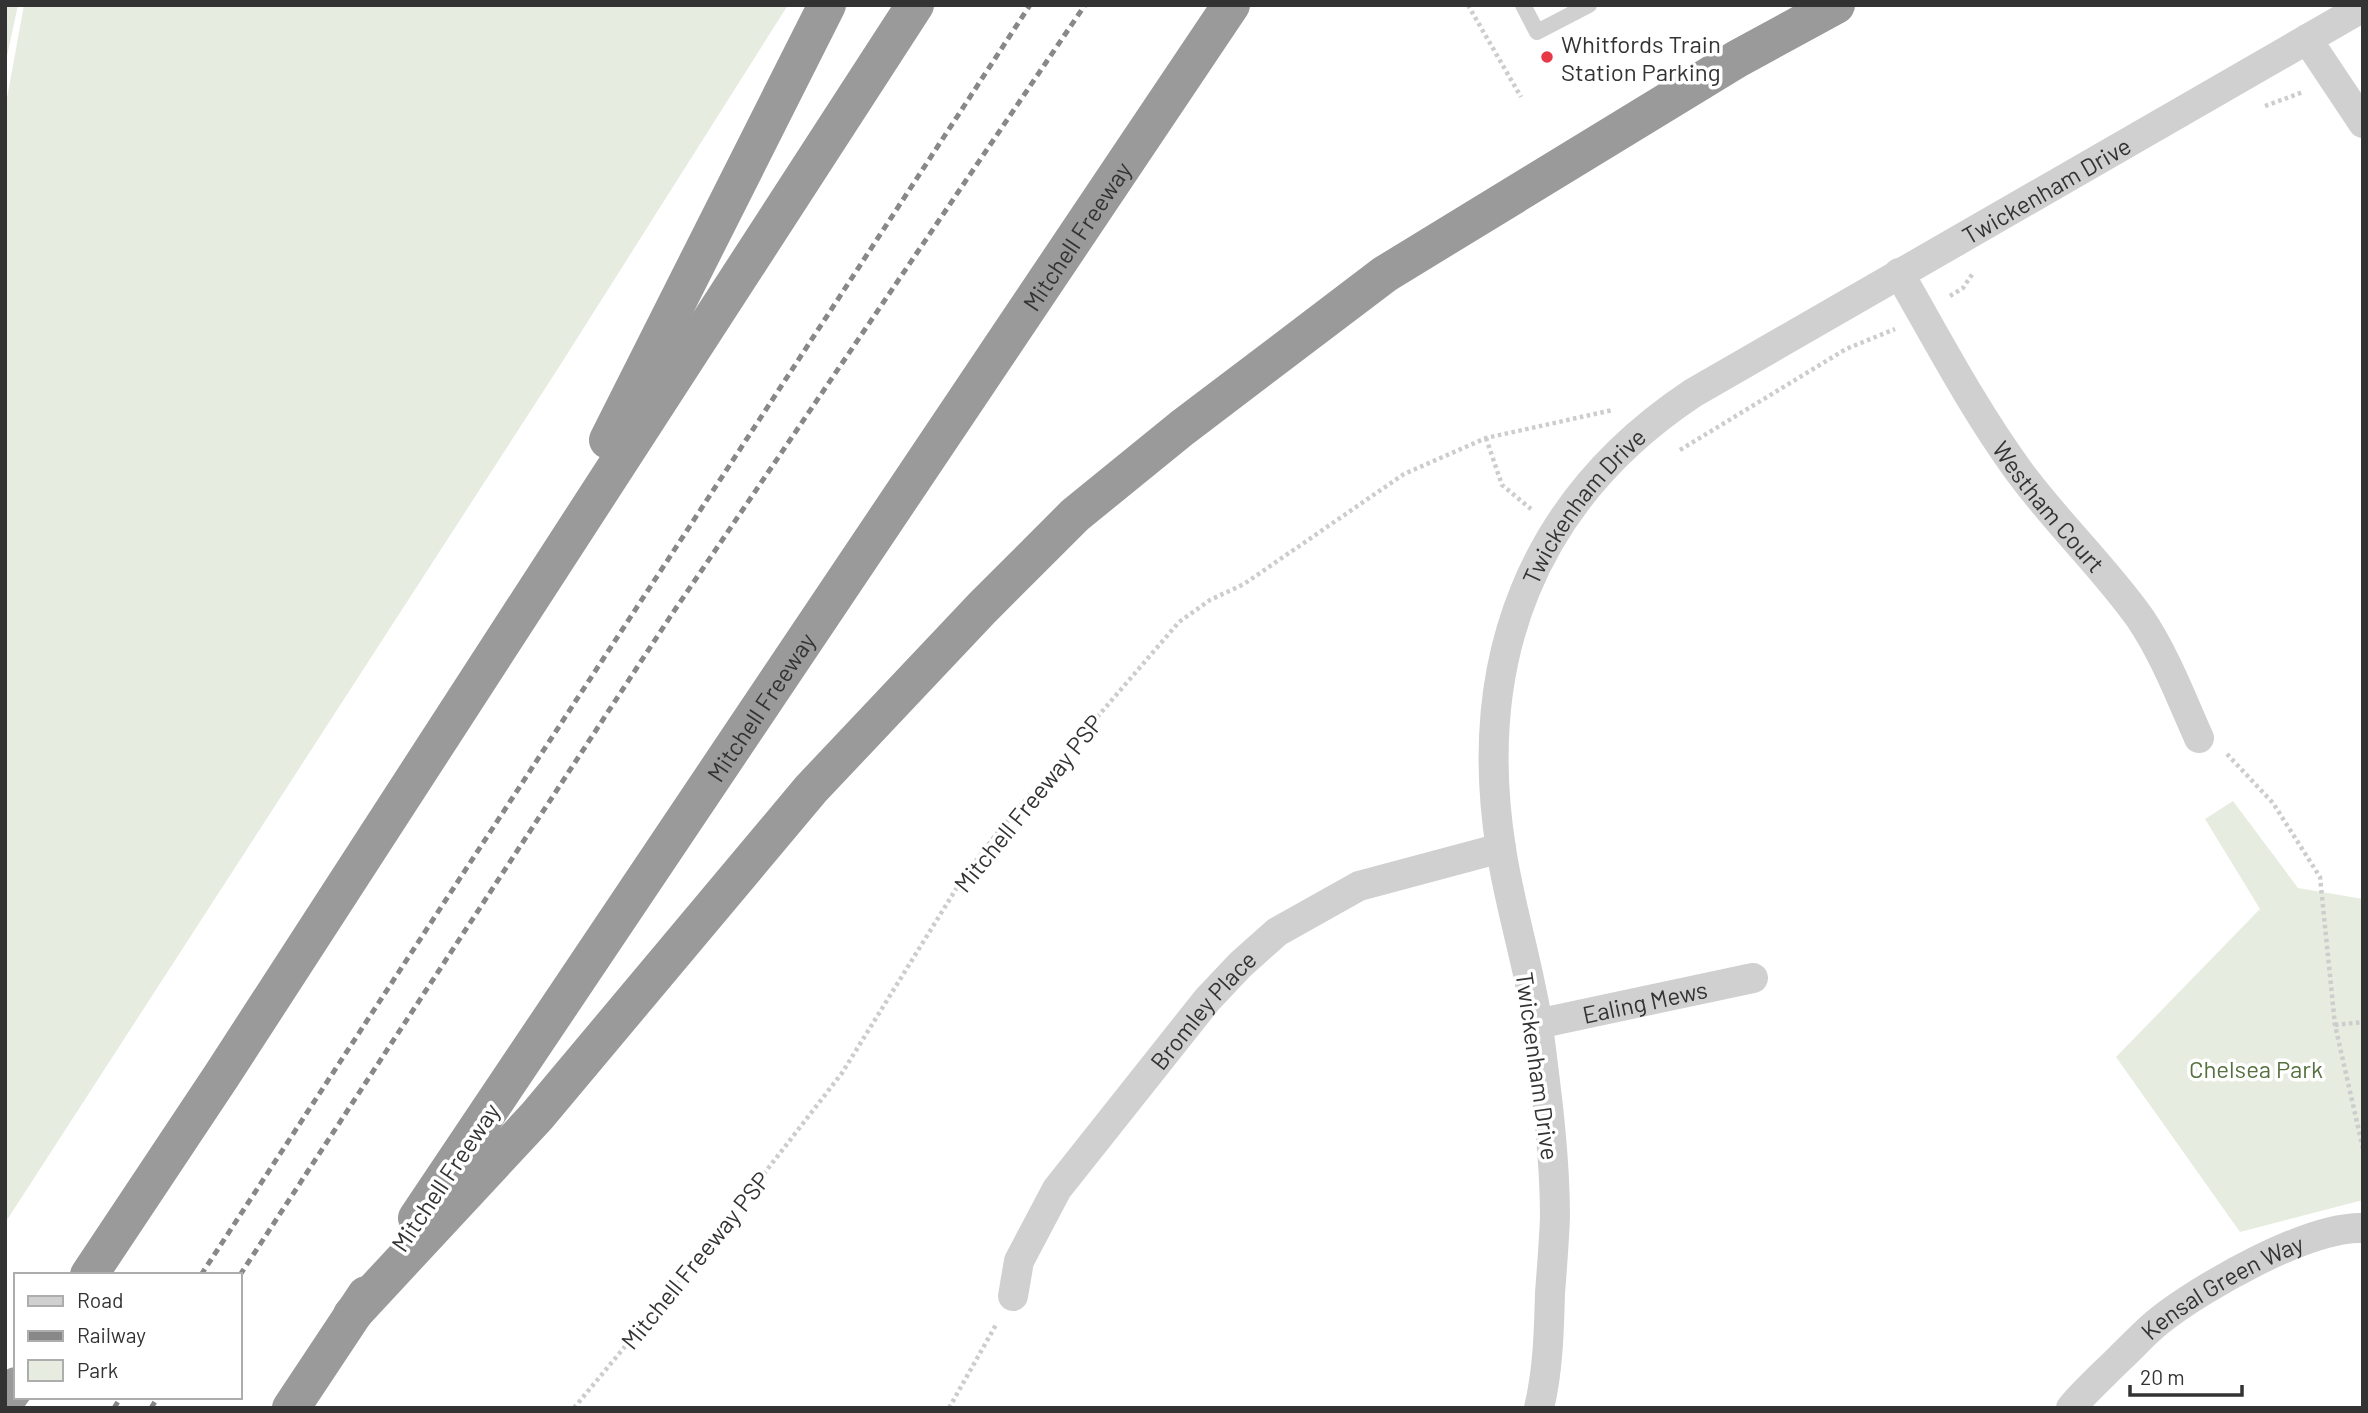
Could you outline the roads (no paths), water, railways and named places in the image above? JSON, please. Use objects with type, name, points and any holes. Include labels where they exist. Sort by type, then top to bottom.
[{"type":"highway","points":[[520,617],[827,5]]},
{"type":"highway","points":[[90,1273],[222,1076],[915,5]]},
{"type":"highway","name":"Mitchell Freeway","points":[[291,1408],[1231,5]]},
{"type":"highway","points":[[352,1315],[537,1116],[811,789],[982,608],[1075,515],[1182,428],[1385,274],[1737,58],[1836,5]]},
{"type":"street","name":"Twickenham Drive","points":[[1539,1408],[1548,1336],[1555,1217],[1552,1160],[1537,1024],[1501,848],[1494,725],[1501,671],[1514,618],[1535,566],[1562,519],[1612,458],[1661,415],[1693,393],[2363,7]]},
{"type":"street","points":[[2307,39],[2363,123]]},
{"type":"street","name":"Westham Court","points":[[1899,273],[1997,440],[2020,473],[2141,620],[2211,744]]},
{"type":"street","name":"Bromley Place","points":[[1013,1296],[1019,1261],[1057,1189],[1207,1000],[1240,965],[1277,932],[1359,886],[1501,848]]},
{"type":"street","name":"Ealing Mews","points":[[1537,1024],[1753,978]]},
{"type":"street","name":"Kensal Green Way","points":[[2071,1408],[2159,1321],[2223,1279],[2265,1256],[2313,1237],[2363,1228]]},
{"type":"lane","points":[[1523,5],[1537,32],[1589,5]]},
{"type":"railway","points":[[202,1273],[1030,5]]},
{"type":"railway","points":[[241,1273],[670,617],[1085,5]]},
{"type":"railway","points":[[114,1408],[120,1399]]},
{"type":"railway","points":[[151,1408],[157,1399]]},
{"type":"place","name":"Whitfords Train Station Parking","points":[[1547,57]]},
{"type":"park label","name":"Chelsea Park","points":[[2256,1068]]}]
